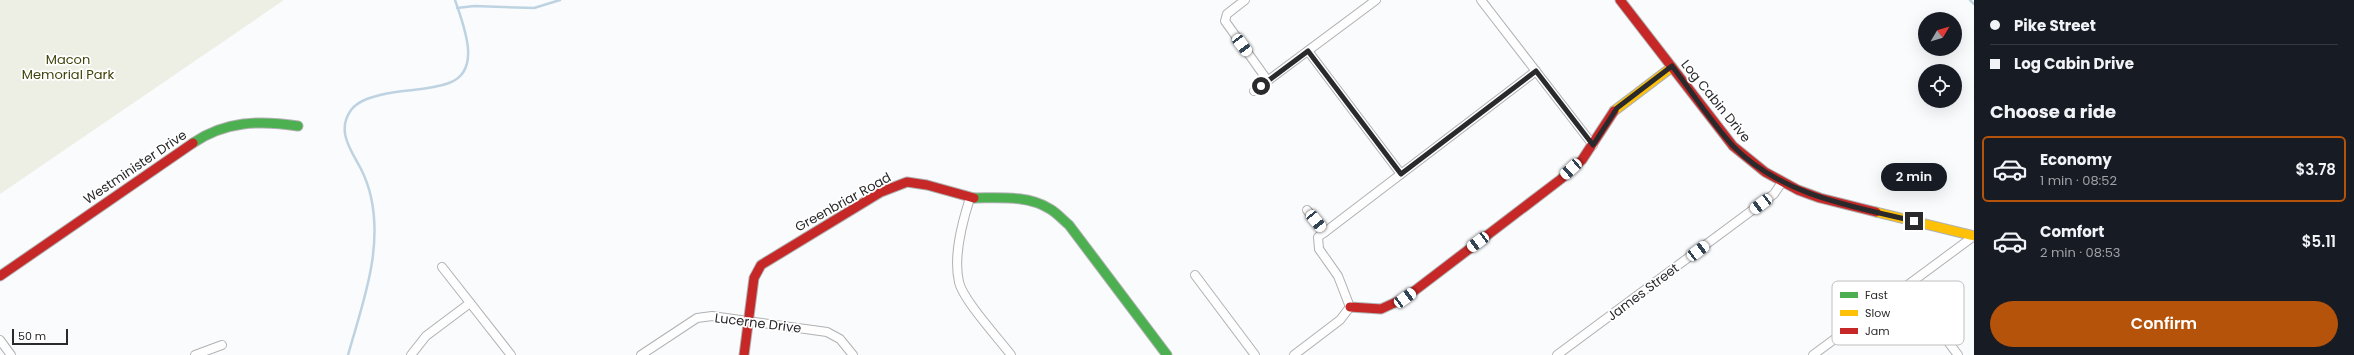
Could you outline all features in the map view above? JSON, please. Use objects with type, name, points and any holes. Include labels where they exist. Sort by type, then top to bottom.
[{"type":"street","points":[[1245,0],[1227,14],[1225,21],[1268,81]]},
{"type":"street","points":[[1254,91],[1376,0]]},
{"type":"street","points":[[1482,0],[1593,145]]},
{"type":"street","name":"Log Cabin Drive","points":[[1620,0],[1733,146],[1765,172],[1798,190],[1839,204],[1974,236]]},
{"type":"street","points":[[1308,51],[1401,174]]},
{"type":"street","points":[[1350,307],[1381,309],[1405,298],[1561,179],[1582,160],[1617,108],[1672,66]]},
{"type":"street","points":[[1350,307],[1338,276],[1319,248],[1318,237],[1536,71]]},
{"type":"street","name":"Westminister Drive","points":[[0,276],[208,133],[246,121],[282,123],[298,126]]},
{"type":"street","name":"Greenbriar Road","points":[[744,355],[754,278],[762,265],[881,192],[907,182],[928,185],[970,198],[1016,198],[1051,208],[1069,225],[1167,355]]},
{"type":"street","name":"James Street","points":[[1558,355],[1774,194],[1782,182]]},
{"type":"street","points":[[970,198],[960,242],[959,283],[968,299],[1011,355]]},
{"type":"street","points":[[1307,210],[1325,232]]},
{"type":"street","points":[[1915,281],[1974,236]]},
{"type":"street","points":[[442,267],[511,355]]},
{"type":"street","points":[[1195,275],[1255,355]]},
{"type":"street","points":[[411,355],[426,336],[470,304]]},
{"type":"street","points":[[1294,355],[1340,320],[1350,307]]},
{"type":"street","name":"Lucerne Drive","points":[[641,355],[697,318],[712,316],[827,332],[840,339],[852,355]]},
{"type":"street","points":[[0,340],[11,355]]},
{"type":"street","points":[[1813,355],[1832,341]]},
{"type":"street","points":[[195,355],[222,345]]},
{"type":"street","points":[[1950,345],[1958,355]]},
{"type":"green space","name":"Macon Memorial Park","points":[[0,0],[284,0],[0,194]]},
{"type":"waterway","points":[[348,355],[365,297],[373,258],[374,217],[368,186],[364,175],[349,148],[345,133],[347,118],[354,107],[360,102],[368,99],[388,93],[441,86],[459,77],[465,68],[468,58],[468,46],[466,34],[455,0]]},
{"type":"waterway","points":[[457,8],[474,6],[534,8],[560,0]]},
{"type":"waterway","points":[[1970,0],[1974,4]]},
{"type":"traffic: fast","points":[[193,143],[218,130],[230,126],[257,123],[298,126]]},
{"type":"traffic: fast","points":[[974,198],[1023,199],[1032,201],[1055,212],[1069,225],[1167,355]]},
{"type":"traffic: slow","points":[[1614,111],[1672,67]]},
{"type":"traffic: slow","points":[[1876,212],[1974,236]]},
{"type":"traffic: jam","points":[[1620,0],[1733,146],[1765,172],[1798,190],[1820,198],[1876,212]]},
{"type":"traffic: jam","points":[[1350,307],[1381,309],[1405,298],[1561,179],[1582,160],[1614,111]]},
{"type":"traffic: jam","points":[[0,276],[193,143]]},
{"type":"traffic: jam","points":[[744,355],[754,278],[761,265],[881,192],[907,182],[927,185],[974,198]]},
{"type":"route","points":[[1261,86],[1308,51],[1401,174],[1536,71],[1593,145],[1617,108],[1624,101],[1672,66],[1733,146],[1765,172],[1798,190],[1820,198],[1839,204],[1914,221]]}]
